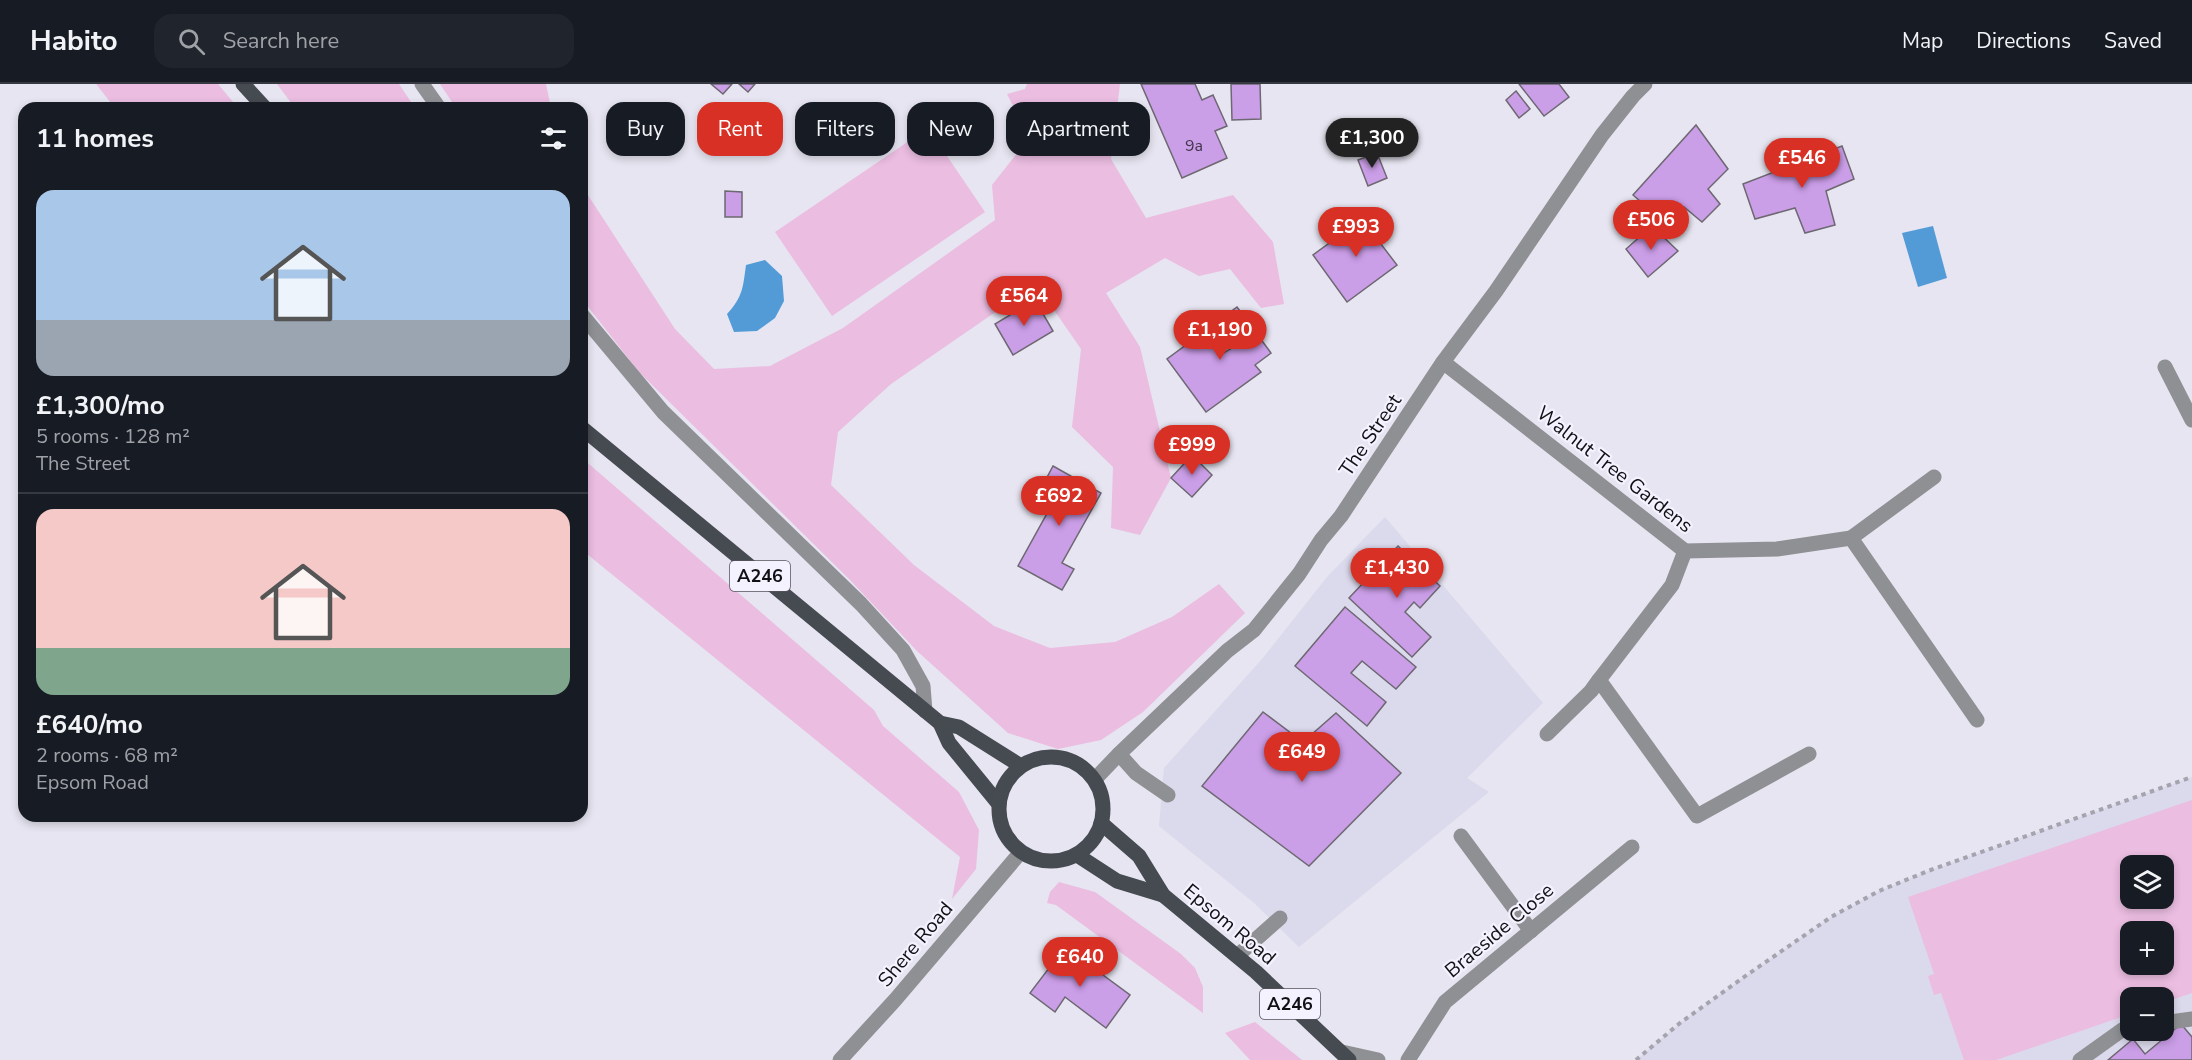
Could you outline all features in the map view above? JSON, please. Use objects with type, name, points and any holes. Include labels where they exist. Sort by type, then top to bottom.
[{"type":"main road","points":[[243,84],[260,102]]},
{"type":"main road","name":"A246","points":[[588,433],[940,723],[949,742],[998,803]]},
{"type":"main road","name":"A246","points":[[940,723],[959,727],[1021,766]]},
{"type":"main road","points":[[1048,757],[1067,759],[1084,768],[1095,779],[1103,803],[1101,823],[1093,842],[1077,855],[1057,862],[1031,860],[1020,853],[1006,837],[1000,821],[998,803],[1003,786],[1013,772],[1021,766],[1030,761],[1048,757]]},
{"type":"main road","name":"Epsom Road","points":[[1101,823],[1138,856],[1162,896]]},
{"type":"main road","name":"Epsom Road","points":[[1077,855],[1117,881],[1162,896],[1237,956],[1345,1056]]},
{"type":"street","points":[[422,84],[435,102]]},
{"type":"street","name":"The Street","points":[[1095,779],[1227,651],[1254,630],[1299,574],[1321,540],[1341,516],[1443,362],[1496,291],[1602,135],[1645,84]]},
{"type":"street","points":[[588,322],[663,412],[861,604],[903,650],[923,686],[925,711]]},
{"type":"street","name":"Walnut Tree Gardens","points":[[1443,362],[1686,551],[1777,549],[1851,538],[1934,477]]},
{"type":"street","points":[[2165,367],[2192,420]]},
{"type":"street","points":[[1851,538],[1977,720]]},
{"type":"street","points":[[1547,734],[1591,691],[1672,585],[1686,551]]},
{"type":"street","points":[[1599,680],[1697,816],[1809,754]]},
{"type":"street","points":[[1119,754],[1136,773],[1168,795]]},
{"type":"street","points":[[1461,836],[1531,931]]},
{"type":"street","name":"Braeside Close","points":[[1408,1060],[1445,1002],[1632,847]]},
{"type":"street","name":"Shere Road","points":[[840,1060],[1020,853]]},
{"type":"street","points":[[1237,956],[1280,918]]},
{"type":"street","points":[[2174,1021],[2192,1019]]},
{"type":"street","points":[[2080,1060],[2120,1031]]},
{"type":"street","points":[[1345,1056],[1378,1060]]},
{"type":"path","points":[[1636,1060],[1680,1023],[1743,977],[1831,916],[1879,891],[1939,867],[2192,777]]},
{"type":"shaded area","points":[[96,84],[218,84],[233,102],[110,102]]},
{"type":"shaded area","points":[[277,84],[399,84],[411,102],[290,102]]},
{"type":"shaded area","points":[[440,84],[546,84],[550,102],[452,102]]},
{"type":"shaded area","points":[[1027,84],[1120,84],[1118,102],[1011,102],[1007,94],[1025,89]]},
{"type":"shaded area","points":[[907,142],[907,156],[947,156],[985,212],[832,316],[775,232],[887,156],[895,156],[895,150]]},
{"type":"shaded area","points":[[1015,156],[1111,156],[1146,218],[1233,195],[1273,242],[1284,304],[1261,308],[1230,269],[1199,276],[1165,258],[1106,293],[1140,347],[1171,478],[1140,535],[1111,528],[1113,467],[1072,427],[1081,349],[1036,284],[891,384],[838,432],[831,485],[914,565],[994,626],[1050,648],[1115,642],[1172,617],[1219,584],[1245,613],[1143,712],[1101,740],[1058,749],[1008,733],[917,651],[849,579],[639,372],[588,307],[588,195],[675,329],[714,369],[770,366],[843,328],[995,220],[992,185]]},
{"type":"shaded area","points":[[588,463],[874,710],[883,726],[959,792],[979,830],[976,869],[952,899],[960,857],[588,555]]},
{"type":"shaded area","points":[[1385,517],[1543,703],[1467,778],[1489,792],[1299,947],[1253,902],[1159,826],[1164,768],[1262,659],[1327,577]]},
{"type":"shaded area","points":[[2192,777],[2192,1060],[1636,1060],[1680,1023],[1744,977],[1831,917],[1879,891],[1928,871]]},
{"type":"shaded area","points":[[2192,800],[2192,993],[2174,999],[2174,987],[2120,987],[2120,1017],[1996,1060],[1964,1060],[1941,993],[1934,995],[1928,976],[1934,974],[1908,897]]},
{"type":"shaded area","points":[[1059,882],[1095,892],[1181,954],[1195,968],[1203,987],[1203,1013],[1056,905],[1047,903],[1050,892]]},
{"type":"shaded area","points":[[1255,1022],[1302,1060],[1250,1060],[1225,1033]]},
{"type":"water","points":[[1933,226],[1947,278],[1918,287],[1902,233]]},
{"type":"water","points":[[765,260],[782,276],[784,301],[775,318],[757,331],[734,332],[727,314],[741,291],[746,265]]},
{"type":"building","points":[[711,84],[732,84],[723,94]]},
{"type":"building","points":[[739,84],[755,84],[748,92]]},
{"type":"building","points":[[1141,84],[1195,84],[1202,100],[1213,95],[1227,126],[1215,131],[1227,158],[1182,178]]},
{"type":"building","points":[[1231,84],[1260,84],[1261,119],[1232,120]]},
{"type":"building","points":[[1519,84],[1559,84],[1569,97],[1544,116]]},
{"type":"building","points":[[1516,91],[1530,109],[1519,118],[1506,100]]},
{"type":"building","points":[[1696,125],[1728,169],[1708,189],[1720,204],[1702,222],[1684,207],[1665,223],[1633,195]]},
{"type":"building","points":[[1842,146],[1854,179],[1826,191],[1835,225],[1805,233],[1795,208],[1755,219],[1743,184]]},
{"type":"building","points":[[1377,153],[1387,178],[1368,186],[1358,160]]},
{"type":"building","points":[[725,191],[742,192],[742,217],[725,217]]},
{"type":"building","points":[[1372,212],[1384,228],[1374,235],[1397,265],[1347,302],[1313,255]]},
{"type":"building","points":[[1652,226],[1678,251],[1648,277],[1626,249]]},
{"type":"building","points":[[1035,300],[1053,331],[1013,355],[995,324]]},
{"type":"building","points":[[1237,307],[1271,353],[1255,365],[1261,372],[1206,412],[1167,359],[1205,331],[1222,354],[1232,348],[1214,324]]},
{"type":"building","points":[[1192,455],[1212,475],[1192,497],[1171,478]]},
{"type":"building","points":[[1053,466],[1101,493],[1062,563],[1074,569],[1062,590],[1018,566],[1050,508],[1035,500]]},
{"type":"building","points":[[1398,546],[1440,586],[1420,608],[1414,602],[1405,612],[1431,637],[1412,657],[1349,598]]},
{"type":"building","points":[[1345,607],[1416,667],[1396,689],[1362,661],[1351,673],[1386,702],[1367,726],[1295,666]]},
{"type":"building","points":[[1263,712],[1303,742],[1336,713],[1401,773],[1309,866],[1202,786]]},
{"type":"building","points":[[1065,947],[1130,995],[1106,1028],[1065,997],[1055,1012],[1030,993]]},
{"type":"building","points":[[2181,1024],[2192,1037],[2192,1060],[2108,1060],[2131,1041],[2135,1041],[2145,1054],[2161,1041],[2174,1041],[2174,1030]]}]
